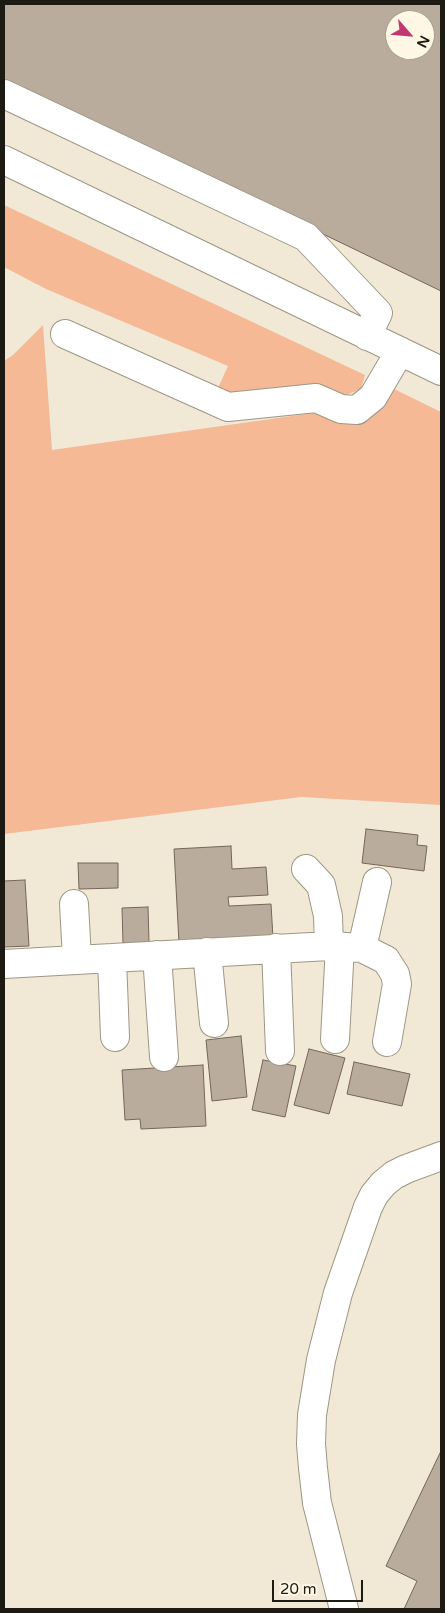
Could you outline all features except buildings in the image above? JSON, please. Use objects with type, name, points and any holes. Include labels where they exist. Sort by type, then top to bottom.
[{"type":"lane","points":[[4,94],[306,237],[378,312],[367,336]]},
{"type":"lane","points":[[4,160],[441,371]]},
{"type":"lane","points":[[65,334],[228,407],[316,398],[341,409],[356,410],[373,397],[400,352]]},
{"type":"lane","points":[[306,869],[321,884],[328,916],[344,947]]},
{"type":"lane","points":[[334,1039],[344,947],[376,882]]},
{"type":"lane","points":[[74,904],[77,959]]},
{"type":"lane","points":[[4,964],[276,948],[344,947],[386,960],[395,974],[397,984],[387,1042]]},
{"type":"lane","points":[[276,948],[280,1051]]},
{"type":"lane","points":[[207,952],[214,1022]]},
{"type":"lane","points":[[157,955],[164,1057]]},
{"type":"lane","points":[[112,958],[115,1037]]},
{"type":"lane","points":[[344,1609],[317,1503],[313,1468],[311,1444],[312,1414],[319,1369],[338,1294],[374,1194],[394,1175],[441,1156]]},
{"type":"shaded area","points":[[4,205],[365,375],[361,389],[344,396],[227,393],[218,388],[228,366],[46,289],[4,267]]},
{"type":"shaded area","points":[[43,325],[52,450],[327,411],[353,424],[381,410],[394,389],[441,412],[441,805],[301,797],[4,834],[4,361],[13,355]]}]
